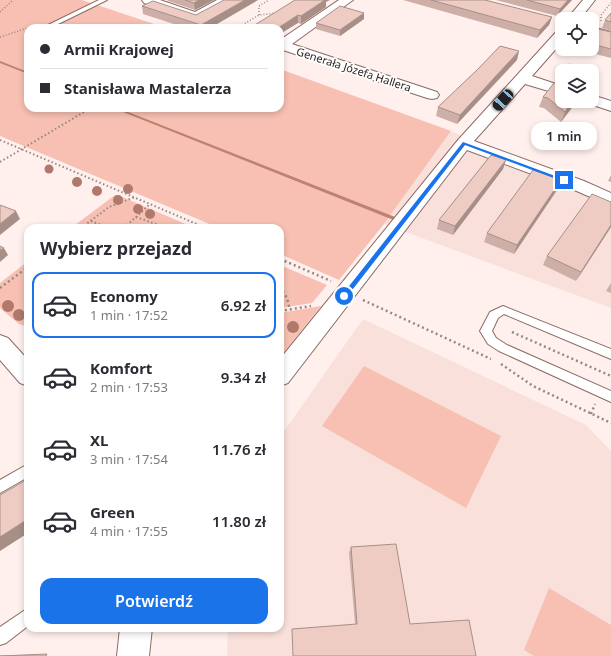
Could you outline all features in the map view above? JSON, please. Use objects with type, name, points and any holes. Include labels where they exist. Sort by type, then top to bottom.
[{"type":"street","points":[[148,0],[196,17],[226,0]]},
{"type":"street","name":"Generała Józefa Hallera","points":[[284,44],[347,0]]},
{"type":"street","points":[[579,12],[589,0]]},
{"type":"street","points":[[284,372],[354,294],[464,143],[522,78],[555,33]]},
{"type":"street","points":[[599,33],[611,36]]},
{"type":"street","name":"Generała Józefa Hallera","points":[[284,46],[432,95]]},
{"type":"street","points":[[522,78],[555,89]]},
{"type":"street","points":[[599,102],[611,106]]},
{"type":"street","points":[[464,143],[578,185],[611,200]]},
{"type":"street","points":[[0,344],[24,371]]},
{"type":"street","points":[[132,656],[135,632]]},
{"type":"lane","points":[[53,24],[104,0]]},
{"type":"lane","points":[[611,354],[503,310],[494,315],[486,331],[492,341],[503,348],[611,397]]},
{"type":"lane","points":[[0,487],[24,472]]},
{"type":"lane","points":[[0,637],[24,619]]},
{"type":"path","points":[[0,12],[13,0]]},
{"type":"path","points":[[259,15],[259,6],[269,0]]},
{"type":"path","points":[[601,15],[611,3]]},
{"type":"path","points":[[243,24],[259,15],[278,13]]},
{"type":"path","points":[[0,37],[24,29]]},
{"type":"path","points":[[0,162],[84,112]]},
{"type":"path","points":[[0,140],[197,224]]},
{"type":"path","points":[[87,224],[109,208],[135,197]]},
{"type":"path","points":[[128,224],[150,204]]},
{"type":"path","points":[[136,217],[154,224]]},
{"type":"path","points":[[91,221],[99,224]]},
{"type":"path","points":[[284,261],[494,360]]},
{"type":"path","points":[[0,288],[24,270]]},
{"type":"path","points":[[285,293],[290,308]]},
{"type":"path","points":[[510,336],[515,328]]},
{"type":"path","points":[[512,332],[611,376]]},
{"type":"path","points":[[499,363],[533,386],[611,423]]},
{"type":"shaded area","points":[[0,0],[82,0],[154,24],[24,24],[24,112],[284,112],[284,70],[451,131],[384,224],[339,280],[284,256],[284,224],[209,224],[0,136]]},
{"type":"shaded area","points":[[451,131],[611,204],[611,308],[384,224]]},
{"type":"shaded area","points":[[115,195],[186,224],[76,224]]},
{"type":"shaded area","points":[[24,264],[24,326],[19,324],[0,308],[0,283]]},
{"type":"shaded area","points":[[284,267],[327,285],[312,303],[284,307]]},
{"type":"shaded area","points":[[321,306],[284,352],[284,312]]},
{"type":"shaded area","points":[[363,319],[586,425],[611,451],[611,656],[227,656],[228,632],[284,632],[284,431]]},
{"type":"shaded area","points":[[364,366],[501,436],[466,508],[322,426]]},
{"type":"shaded area","points":[[549,588],[611,625],[611,656],[534,656],[524,650]]},
{"type":"building","points":[[185,0],[199,0],[194,3]]},
{"type":"building","points":[[224,0],[245,0],[203,24],[198,24],[142,6],[153,1],[196,15]]},
{"type":"building","points":[[295,0],[325,0],[301,16],[298,15],[284,24],[256,24]]},
{"type":"building","points":[[431,0],[485,0],[552,17],[540,30]]},
{"type":"building","points":[[527,0],[568,0],[560,9]]},
{"type":"building","points":[[340,6],[364,13],[340,30],[316,23]]},
{"type":"building","points":[[611,13],[611,22],[605,20]]},
{"type":"building","points":[[599,29],[611,32],[611,49],[599,46]]},
{"type":"building","points":[[500,46],[519,51],[460,115],[438,107],[478,69]]},
{"type":"building","points":[[555,83],[555,104],[548,98],[543,97]]},
{"type":"building","points":[[560,108],[568,108],[565,112]]},
{"type":"building","points":[[491,155],[506,160],[455,226],[439,220]]},
{"type":"building","points":[[533,170],[561,180],[517,245],[487,233]]},
{"type":"building","points":[[592,194],[611,202],[611,225],[581,272],[547,256]]},
{"type":"building","points":[[0,205],[16,211],[0,224]]},
{"type":"building","points":[[24,481],[24,522],[0,537],[0,495]]},
{"type":"building","points":[[396,544],[410,624],[469,620],[476,656],[293,656],[292,629],[357,624],[351,547]]},
{"type":"building","points":[[47,654],[46,656],[0,656]]},
{"type":"waterway","points":[[0,62],[24,71]]},
{"type":"waterway","points":[[125,112],[393,218]]},
{"type":"route","points":[[344,296],[464,143],[564,180]]}]
